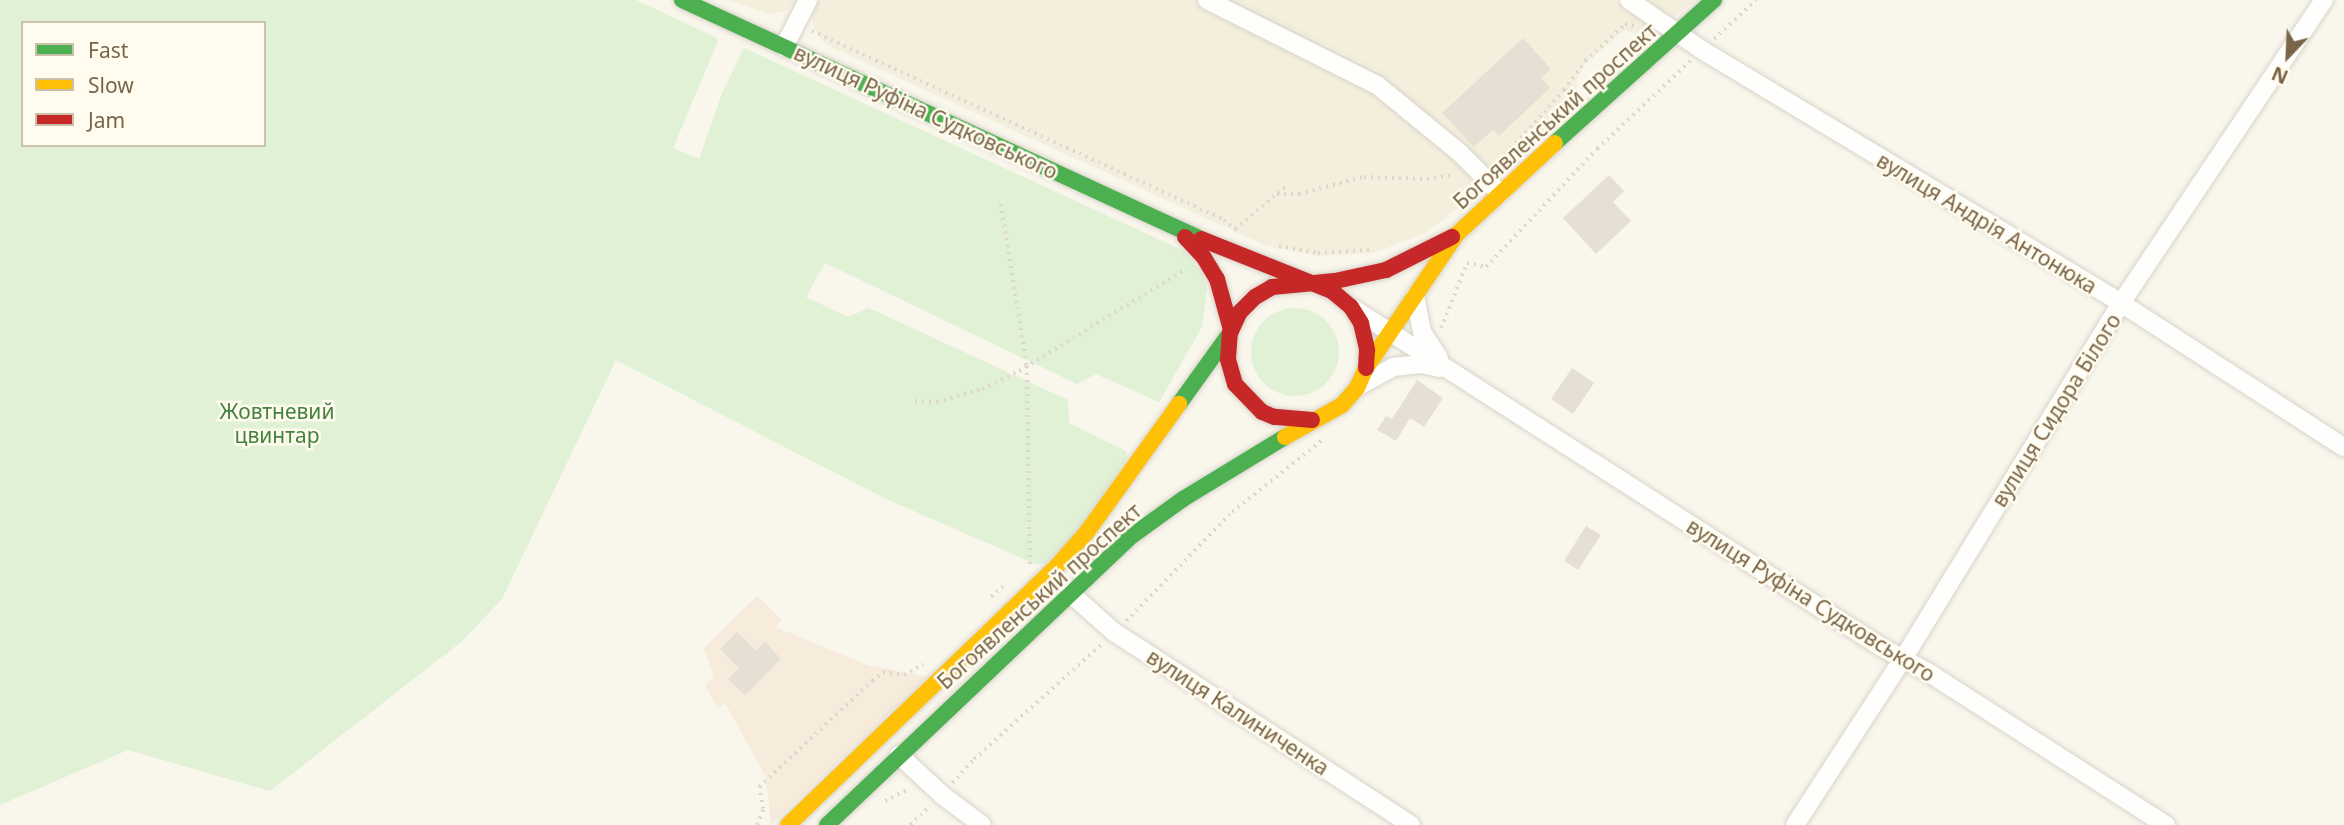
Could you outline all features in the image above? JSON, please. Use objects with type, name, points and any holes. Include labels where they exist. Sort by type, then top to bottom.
[{"type":"main road","name":"вулиця Руфіна Судковського","points":[[682,0],[1171,226],[1208,251],[1332,291],[1351,307]]},
{"type":"main road","name":"Богоявленський проспект","points":[[827,825],[1129,538],[1183,499],[1312,420],[1333,412],[1357,388],[1366,368],[1456,235],[1714,0]]},
{"type":"main road","name":"Богоявленський проспект","points":[[788,825],[1058,566],[1087,532],[1231,331],[1247,303],[1264,291],[1282,284],[1309,283],[1386,270],[1456,235]]},
{"type":"main road","name":"вулиця Руфіна Судковського","points":[[1208,251],[1222,291],[1231,331]]},
{"type":"main road","points":[[1351,307],[1364,331],[1366,368]]},
{"type":"main road","points":[[1231,331],[1231,372],[1251,404],[1262,412],[1286,421],[1312,420]]},
{"type":"street","points":[[784,47],[808,0]]},
{"type":"street","points":[[1207,0],[1377,85],[1460,152],[1500,193]]},
{"type":"street","name":"вулиця Андрія Антонюка","points":[[1629,0],[1883,162],[2121,303],[2344,447]]},
{"type":"street","name":"вулиця Сидора Білого","points":[[1795,825],[1903,659],[2121,303],[2324,0]]},
{"type":"street","name":"вулиця Руфіна Судковського","points":[[1415,296],[1417,314],[1431,348],[1457,375]]},
{"type":"street","name":"вулиця Руфіна Судковського","points":[[1351,307],[2166,825]]},
{"type":"street","name":"вулиця Руфіна Судковського","points":[[1357,388],[1380,372],[1407,364],[1432,366],[1457,375]]},
{"type":"street","name":"вулиця Калиниченка","points":[[1070,593],[1114,632],[1411,825]]},
{"type":"street","points":[[899,755],[942,795],[982,825]]},
{"type":"path","points":[[795,23],[1224,220],[1235,229]]},
{"type":"path","points":[[1277,194],[1299,194],[1364,177],[1427,179],[1460,173],[1485,178]]},
{"type":"path","points":[[915,401],[937,402],[982,389],[1027,366],[1208,251],[1287,185]]},
{"type":"path","points":[[1000,204],[1027,366],[1030,567]]},
{"type":"path","points":[[983,605],[1009,581]]},
{"type":"path","points":[[757,825],[763,809],[759,787],[883,672],[904,675],[928,661]]},
{"type":"path","points":[[880,803],[910,789]]},
{"type":"path","points":[[910,825],[942,795]]},
{"type":"shaded area","points":[[729,0],[799,0],[784,12],[768,14]]},
{"type":"shaded area","points":[[819,0],[1195,0],[1362,82],[1456,160],[1483,189],[1426,233],[1374,253],[1319,256],[1267,246],[831,47],[822,41],[814,29],[812,15]]},
{"type":"shaded area","points":[[1222,0],[1615,0],[1647,23],[1651,35],[1646,38],[1624,30],[1585,64],[1576,79],[1577,88],[1565,111],[1497,178],[1397,92]]},
{"type":"shaded area","points":[[1642,0],[1696,0],[1673,18]]},
{"type":"shaded area","points":[[757,596],[782,620],[776,627],[867,665],[928,677],[771,825],[766,777],[725,703],[718,708],[705,685],[714,676],[704,648]]},
{"type":"green space","name":"Жовтневий цвинтар","points":[[0,0],[636,0],[717,38],[718,41],[673,148],[699,159],[723,91],[744,48],[1184,251],[1203,275],[1207,289],[1202,327],[1159,402],[1096,374],[1077,384],[825,263],[806,297],[848,317],[869,308],[1068,400],[1069,423],[1126,451],[1127,458],[1082,530],[1045,564],[1035,564],[884,498],[616,360],[502,599],[461,642],[270,791],[128,750],[0,805]]},
{"type":"green space","points":[[1295,308],[1312,311],[1326,321],[1336,335],[1339,352],[1336,369],[1326,383],[1312,393],[1295,396],[1278,393],[1264,383],[1254,369],[1251,352],[1254,335],[1264,321],[1278,311]]},
{"type":"building","points":[[1523,38],[1551,69],[1541,78],[1550,88],[1499,136],[1493,130],[1474,147],[1442,113]]},
{"type":"building","points":[[1609,175],[1624,191],[1613,202],[1631,221],[1596,254],[1563,218]]},
{"type":"building","points":[[1572,368],[1594,383],[1573,414],[1551,399]]},
{"type":"building","points":[[1417,380],[1443,398],[1424,427],[1410,418],[1396,441],[1377,430],[1386,416],[1392,419]]},
{"type":"building","points":[[1586,526],[1601,535],[1578,570],[1564,561]]},
{"type":"building","points":[[737,632],[756,651],[765,642],[781,659],[745,695],[728,679],[739,668],[720,649]]},
{"type":"traffic: fast","points":[[682,0],[1201,239]]},
{"type":"traffic: fast","points":[[1555,143],[1714,0]]},
{"type":"traffic: fast","points":[[1179,404],[1230,333]]},
{"type":"traffic: fast","points":[[827,825],[1129,538],[1183,499],[1285,437]]},
{"type":"traffic: slow","points":[[1285,437],[1342,405],[1357,388],[1366,368],[1456,235],[1555,143]]},
{"type":"traffic: slow","points":[[788,825],[1057,566],[1087,532],[1179,404]]},
{"type":"traffic: jam","points":[[1185,237],[1203,256],[1217,279],[1231,330]]},
{"type":"traffic: jam","points":[[1312,420],[1274,417],[1262,412],[1235,384],[1228,359],[1230,333],[1240,312],[1255,297],[1272,287],[1335,281],[1386,270],[1452,237]]},
{"type":"traffic: jam","points":[[1201,239],[1332,291],[1351,307],[1361,323],[1367,350],[1366,368]]}]
